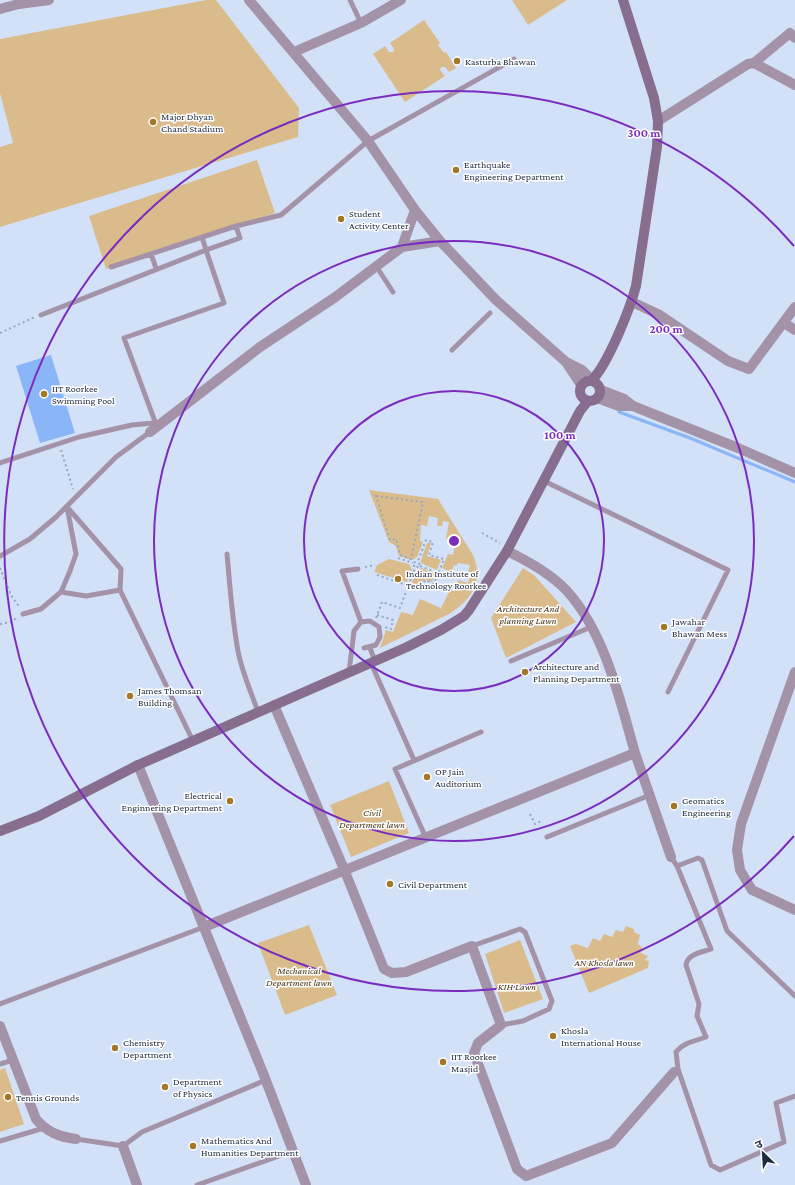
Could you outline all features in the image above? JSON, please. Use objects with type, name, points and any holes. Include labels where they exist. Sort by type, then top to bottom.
[{"type":"street","points":[[0,9],[18,2],[49,0]]},
{"type":"street","points":[[249,0],[368,141],[415,210],[440,241],[496,300],[566,362],[582,370],[593,392]]},
{"type":"street","points":[[294,52],[361,23],[388,4],[401,0]]},
{"type":"street","points":[[0,831],[39,816],[138,765],[373,662],[441,630],[464,616],[544,481],[580,411],[593,392],[601,368],[632,302],[636,286],[657,147],[658,121],[654,98],[623,0]]},
{"type":"street","points":[[658,121],[748,64],[754,63],[790,33],[795,38]]},
{"type":"street","points":[[754,63],[795,85]]},
{"type":"street","points":[[402,247],[415,210]]},
{"type":"street","points":[[154,429],[260,348],[334,298],[402,247],[440,241]]},
{"type":"street","points":[[632,302],[658,314],[728,361],[749,369],[795,307]]},
{"type":"street","points":[[784,322],[795,330]]},
{"type":"street","points":[[566,362],[581,385],[580,392],[593,392],[624,399],[632,406],[738,448],[795,473]]},
{"type":"street","points":[[504,547],[532,564],[567,591],[591,627],[607,661],[635,753],[674,862]]},
{"type":"street","points":[[795,672],[741,824],[737,850],[740,870],[752,890],[795,910]]},
{"type":"street","points":[[274,705],[344,869],[384,969],[392,973],[406,972],[472,946],[501,1025],[478,1043],[474,1053],[517,1169],[526,1176],[612,1143],[676,1070]]},
{"type":"street","points":[[204,927],[344,869],[426,838],[635,753]]},
{"type":"street","points":[[138,765],[266,1080],[306,1185]]},
{"type":"street","points":[[0,1026],[36,1119],[44,1128],[62,1137],[76,1139]]},
{"type":"street","points":[[123,1146],[137,1185]]},
{"type":"lane","points":[[350,0],[361,23]]},
{"type":"lane","points":[[111,267],[236,226],[281,215],[368,141],[514,59]]},
{"type":"lane","points":[[41,314],[156,268],[240,238],[236,226]]},
{"type":"lane","points":[[154,429],[124,338],[224,303],[202,237]]},
{"type":"lane","points":[[151,254],[156,268]]},
{"type":"lane","points":[[376,266],[393,292]]},
{"type":"lane","points":[[452,350],[490,313]]},
{"type":"lane","points":[[0,463],[60,445],[80,437],[132,425],[153,423],[154,429]]},
{"type":"lane","points":[[0,556],[30,539],[76,499],[116,457],[154,429]]},
{"type":"lane","points":[[544,481],[728,570],[668,692]]},
{"type":"lane","points":[[67,507],[121,569],[120,590],[193,741]]},
{"type":"lane","points":[[23,614],[41,609],[61,592],[76,554],[67,507]]},
{"type":"lane","points":[[227,554],[238,652],[246,680],[258,712]]},
{"type":"lane","points":[[358,569],[342,571],[361,622]]},
{"type":"lane","points":[[61,592],[86,596],[120,590]]},
{"type":"lane","points":[[349,672],[354,631],[361,622],[370,621],[378,627],[380,637],[376,645],[370,648],[364,648]]},
{"type":"lane","points":[[511,661],[591,627]]},
{"type":"lane","points":[[370,648],[373,662],[414,760]]},
{"type":"lane","points":[[426,838],[395,769],[481,732]]},
{"type":"lane","points":[[547,837],[650,795]]},
{"type":"lane","points":[[795,996],[727,931],[702,860],[698,858],[674,862],[711,949],[690,957],[687,960],[686,965],[699,1004],[697,1016],[706,1037],[681,1047],[676,1052],[676,1070],[711,1165],[720,1170],[784,1142],[776,1103],[795,1096]]},
{"type":"lane","points":[[0,1004],[204,927]]},
{"type":"lane","points":[[472,946],[520,929],[525,932],[552,1001],[549,1009],[523,1021],[501,1025]]},
{"type":"lane","points":[[0,1064],[13,1060]]},
{"type":"lane","points":[[76,1139],[123,1146],[142,1132],[266,1080]]},
{"type":"lane","points":[[0,1141],[44,1128]]},
{"type":"lane","points":[[197,1185],[293,1151]]},
{"type":"path","points":[[0,332],[41,314]]},
{"type":"path","points":[[60,445],[76,499]]},
{"type":"path","points":[[374,623],[382,602],[400,608],[415,568],[413,563],[400,555],[396,539],[390,540],[376,496],[423,502],[411,559],[409,560]]},
{"type":"path","points":[[482,533],[504,547]]},
{"type":"path","points":[[377,575],[421,590],[425,580],[434,584],[444,559],[429,555],[433,542],[426,540],[418,561],[420,566]]},
{"type":"path","points":[[398,558],[409,560]]},
{"type":"path","points":[[413,563],[418,561]]},
{"type":"path","points":[[358,569],[375,565]]},
{"type":"path","points":[[415,568],[420,566],[438,573]]},
{"type":"path","points":[[0,568],[11,595],[23,614],[10,622],[0,624]]},
{"type":"path","points":[[377,615],[393,620],[391,629],[384,627]]},
{"type":"path","points":[[530,814],[535,824],[541,821]]},
{"type":"green space","name":"Major Dhyan Chand Stadium","points":[[206,0],[216,0],[299,108],[298,137],[0,227],[0,147],[13,143],[0,93],[0,39]]},
{"type":"green space","points":[[512,0],[567,0],[528,25]]},
{"type":"green space","points":[[424,20],[440,43],[438,45],[444,53],[446,52],[456,68],[449,72],[445,67],[441,67],[440,70],[445,76],[405,102],[373,54],[385,46],[389,52],[393,52],[394,49],[390,43]]},
{"type":"green space","points":[[257,160],[275,213],[106,269],[89,216]]},
{"type":"green space","points":[[369,490],[438,499],[473,555],[477,574],[474,589],[470,596],[457,608],[449,614],[380,648],[386,630],[393,632],[401,612],[413,615],[420,599],[441,608],[450,590],[454,591],[458,580],[468,583],[472,573],[468,571],[470,565],[458,563],[456,566],[454,565],[451,572],[442,568],[448,554],[453,555],[455,544],[451,542],[452,540],[446,539],[449,522],[443,521],[442,526],[437,526],[438,518],[429,516],[427,526],[421,525],[420,541],[423,542],[417,557],[412,560],[399,556],[396,546],[389,542]]},
{"type":"green space","points":[[427,543],[431,543],[427,556],[441,560],[437,570],[421,563]]},
{"type":"green space","points":[[389,559],[409,564],[412,570],[407,582],[374,572],[377,565]]},
{"type":"green space","points":[[421,568],[436,574],[432,582],[424,579],[420,588],[411,585],[416,571]]},
{"type":"green space","name":"Architecture And planning Lawn","points":[[523,568],[534,575],[576,622],[506,658],[491,618]]},
{"type":"green space","name":"Civil Department lawn","points":[[389,781],[409,833],[351,857],[330,805]]},
{"type":"green space","name":"Mechanical Department lawn","points":[[309,925],[337,995],[285,1015],[258,943]]},
{"type":"green space","name":"AN Khosla lawn","points":[[626,926],[634,929],[634,932],[640,935],[638,944],[642,947],[641,953],[648,956],[645,960],[649,961],[648,968],[589,993],[570,946],[576,944],[588,948],[593,938],[600,941],[604,934],[612,937],[616,930],[623,932]]},
{"type":"green space","name":"KIH Lawn","points":[[520,940],[543,999],[504,1013],[485,954]]},
{"type":"green space","name":"Tennis Grounds","points":[[5,1068],[24,1124],[0,1132],[0,1070]]},
{"type":"water","points":[[51,355],[75,433],[40,443],[16,366]]},
{"type":"waterway","points":[[619,412],[690,438],[795,482]]},
{"type":"place","name":"Kasturba Bhawan","points":[[457,61]]},
{"type":"place","name":"Major Dhyan Chand Stadium","points":[[153,122]]},
{"type":"place","name":"Earthquake Engineering Department","points":[[456,170]]},
{"type":"place","name":"Student Activity Center","points":[[341,219]]},
{"type":"place","name":"IIT Roorkee Swimming Pool","points":[[44,394]]},
{"type":"place","name":"Indian Institute of Technology Roorkee","points":[[398,579]]},
{"type":"place","name":"Jawahar Bhawan Mess","points":[[664,627]]},
{"type":"place","name":"Architecture and Planning Department","points":[[525,672]]},
{"type":"place","name":"James Thomsan Building","points":[[130,696]]},
{"type":"place","name":"OP Jain Auditorium","points":[[427,777]]},
{"type":"place","name":"Electrical Enginnering Department","points":[[230,801]]},
{"type":"place","name":"Geomatics Engineering","points":[[674,806]]},
{"type":"place","name":"Civil Department","points":[[390,884]]},
{"type":"place","name":"Khosla International House","points":[[553,1036]]},
{"type":"place","name":"Chemistry Department","points":[[115,1048]]},
{"type":"place","name":"IIT Roorkee Masjid","points":[[443,1062]]},
{"type":"place","name":"Department of Physics","points":[[165,1087]]},
{"type":"place","name":"Tennis Grounds","points":[[8,1097]]},
{"type":"place","name":"Mathematics And Humanities Department","points":[[193,1146]]}]
